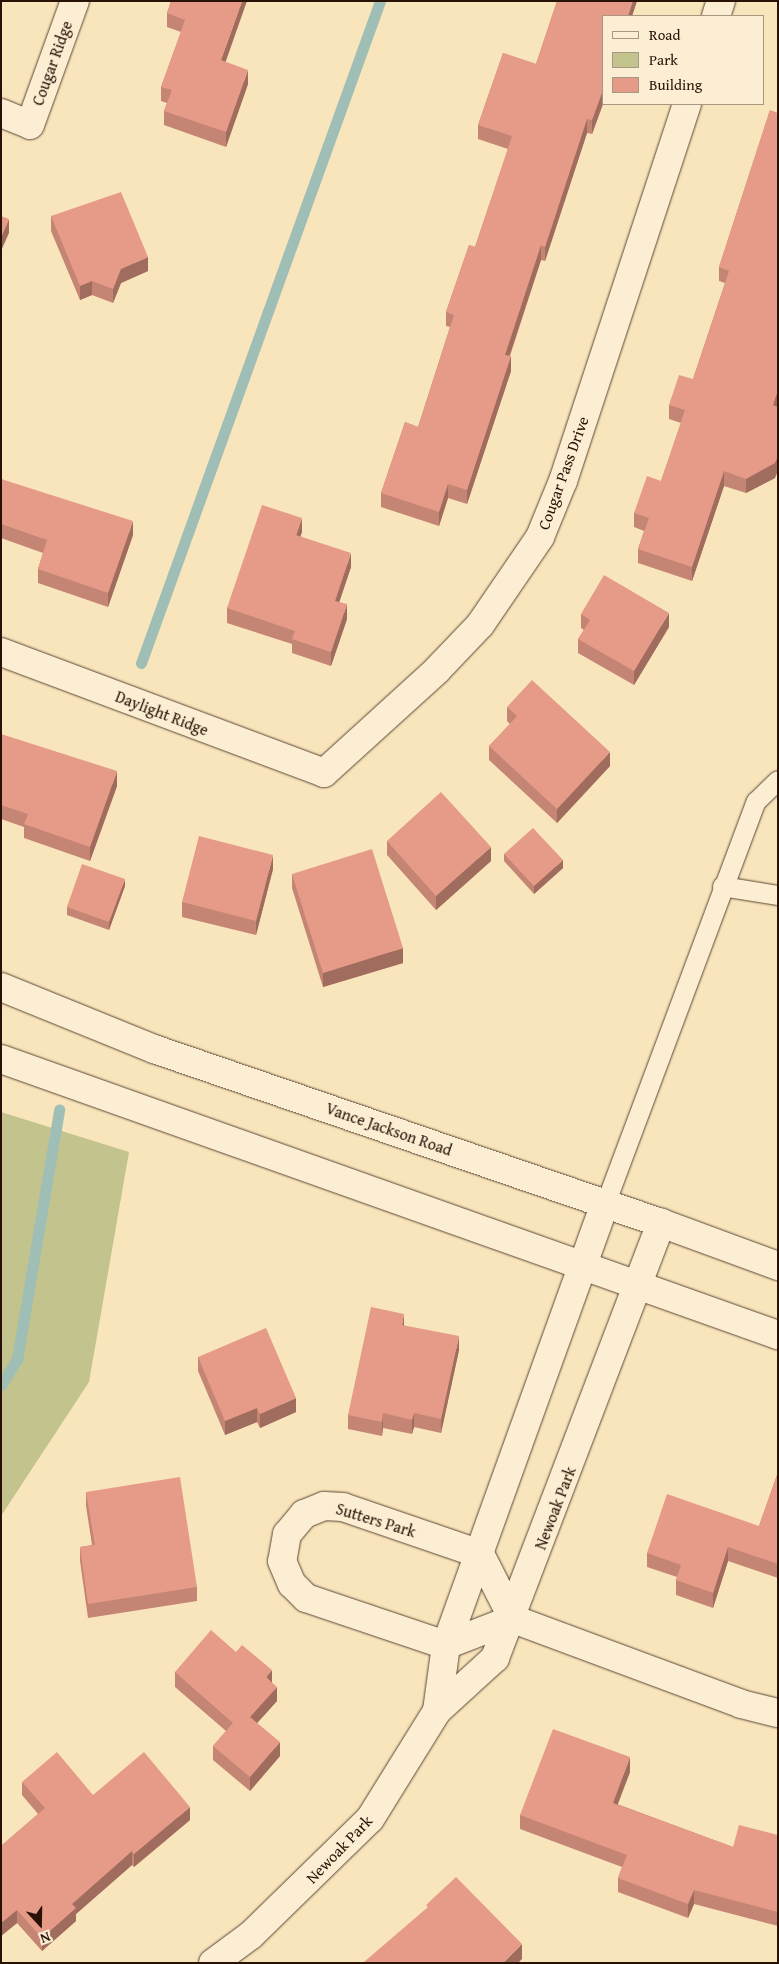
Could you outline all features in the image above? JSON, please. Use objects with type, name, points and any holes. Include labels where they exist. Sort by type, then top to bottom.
[{"type":"street","name":"Cougar Ridge","points":[[1,113],[30,125],[75,1]]},
{"type":"street","points":[[716,15],[721,1]]},
{"type":"street","name":"Cougar Pass Drive","points":[[324,773],[437,670],[480,624],[540,537],[563,481],[687,105]]},
{"type":"street","name":"Daylight Ridge","points":[[1,652],[324,773]]},
{"type":"street","name":"Vance Jackson Road","points":[[1,987],[154,1049],[661,1223],[778,1266]]},
{"type":"street","points":[[1,1059],[583,1263],[778,1335]]},
{"type":"street","name":"Newoak Park","points":[[437,1711],[446,1645],[605,1204]]},
{"type":"street","name":"Newoak Park","points":[[213,1963],[251,1935],[370,1819],[437,1711],[495,1658],[513,1619],[640,1284],[661,1223]]},
{"type":"street","name":"Sutters Park","points":[[446,1645],[306,1598],[292,1584],[282,1561],[287,1534],[304,1514],[324,1506],[343,1507],[480,1554]]},
{"type":"street","points":[[480,1554],[513,1619]]},
{"type":"street","points":[[446,1645],[513,1619],[741,1704],[778,1713]]},
{"type":"lane","points":[[605,1204],[722,886],[756,800],[778,780]]},
{"type":"lane","points":[[722,886],[778,895]]},
{"type":"green space","points":[[1,1112],[129,1152],[89,1382],[1,1516]]},
{"type":"building","points":[[171,1],[242,1],[221,60],[248,70],[226,132],[164,111],[172,90],[161,87],[185,20],[167,13]]},
{"type":"building","points":[[557,1],[633,1],[628,15],[602,15],[602,93],[592,120],[587,119],[545,247],[541,245],[505,355],[511,356],[467,490],[448,484],[439,512],[381,493],[405,422],[418,427],[454,315],[446,312],[469,245],[475,247],[512,136],[478,125],[503,53],[536,64]]},
{"type":"building","points":[[770,110],[778,113],[778,390],[773,405],[778,407],[778,456],[775,463],[746,479],[724,471],[692,567],[638,549],[649,518],[634,513],[647,476],[661,481],[685,410],[669,405],[679,375],[693,379],[729,271],[719,267]]},
{"type":"building","points":[[121,192],[148,257],[121,269],[113,289],[92,281],[80,286],[51,216]]},
{"type":"building","points":[[1,216],[9,219],[1,237]]},
{"type":"building","points":[[1,479],[133,521],[108,593],[38,569],[47,540],[1,524]]},
{"type":"building","points":[[262,505],[302,518],[296,535],[351,553],[335,601],[347,604],[331,652],[292,639],[295,631],[227,608]]},
{"type":"building","points":[[604,575],[669,613],[634,671],[578,639],[590,620],[581,614]]},
{"type":"building","points":[[532,680],[610,752],[557,809],[489,746],[517,716],[507,707]]},
{"type":"building","points":[[1,734],[117,771],[90,847],[24,824],[28,814],[1,805]]},
{"type":"building","points":[[441,792],[491,847],[436,896],[387,841]]},
{"type":"building","points":[[533,828],[563,860],[534,886],[504,854]]},
{"type":"building","points":[[199,836],[273,855],[256,921],[182,902]]},
{"type":"building","points":[[372,849],[403,948],[323,973],[292,874]]},
{"type":"building","points":[[82,864],[125,879],[109,922],[67,907]]},
{"type":"building","points":[[371,1307],[404,1314],[402,1325],[459,1336],[441,1419],[414,1413],[412,1420],[383,1413],[382,1422],[348,1415]]},
{"type":"building","points":[[266,1328],[296,1398],[260,1414],[257,1408],[225,1421],[198,1357]]},
{"type":"building","points":[[778,1472],[778,1564],[728,1547],[713,1593],[676,1580],[681,1565],[647,1553],[667,1494],[759,1526]]},
{"type":"building","points":[[180,1477],[197,1587],[88,1604],[80,1547],[95,1545],[86,1492]]},
{"type":"building","points":[[211,1630],[236,1652],[242,1645],[272,1670],[266,1677],[277,1687],[250,1717],[280,1742],[250,1777],[213,1746],[233,1723],[175,1672]]},
{"type":"building","points":[[553,1729],[630,1757],[613,1803],[733,1847],[739,1825],[778,1835],[778,1912],[694,1890],[688,1904],[618,1878],[627,1855],[520,1815]]},
{"type":"building","points":[[57,1752],[93,1795],[144,1752],[190,1807],[134,1854],[132,1851],[72,1904],[76,1908],[42,1938],[17,1910],[1,1923],[1,1846],[45,1808],[22,1782]]},
{"type":"building","points":[[456,1877],[522,1944],[503,1963],[364,1962],[428,1907],[426,1905]]},
{"type":"waterway","points":[[141,663],[380,1]]},
{"type":"waterway","points":[[1,1385],[17,1359],[59,1110]]}]
